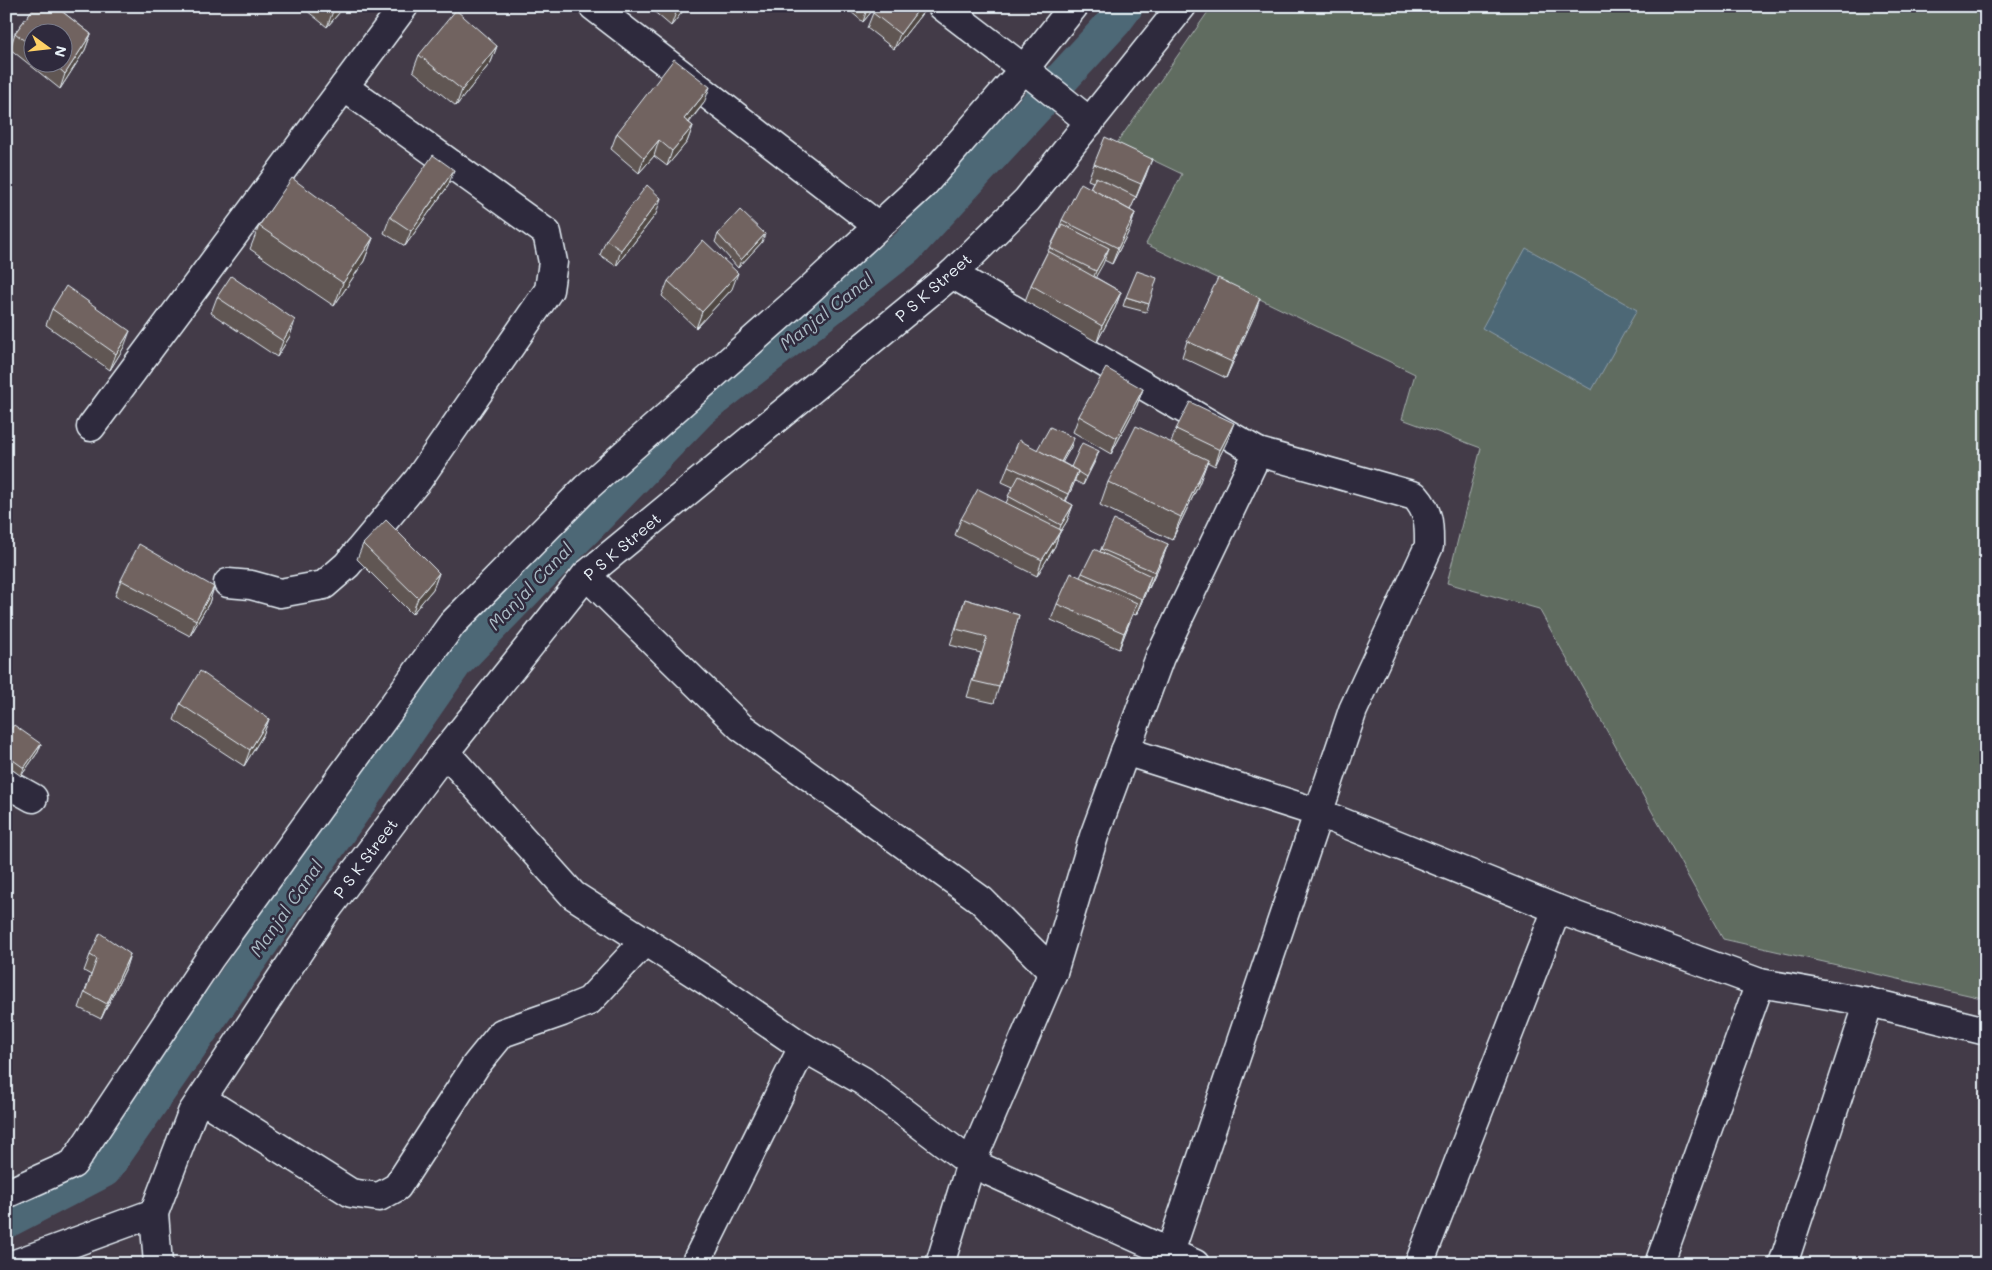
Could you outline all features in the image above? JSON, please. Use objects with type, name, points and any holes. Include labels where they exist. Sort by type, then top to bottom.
[{"type":"street","points":[[91,427],[404,6]]},
{"type":"street","points":[[593,6],[878,226]]},
{"type":"street","points":[[942,6],[1089,121]]},
{"type":"street","points":[[6,1194],[72,1164],[210,958],[452,624],[586,488],[923,185],[1025,70],[1074,6]]},
{"type":"street","name":"P S K Street","points":[[158,1264],[154,1213],[192,1113],[325,912],[445,752],[586,575],[952,274],[1028,200],[1182,6]]},
{"type":"street","points":[[228,583],[251,585],[280,593],[324,585],[348,565],[418,480],[549,290],[553,262],[547,233],[344,87]]},
{"type":"street","points":[[952,274],[1258,452],[1415,496],[1423,505],[1428,520],[1429,546],[1353,710],[1168,1258]]},
{"type":"street","points":[[940,1264],[971,1163],[1053,972],[1094,836],[1160,657],[1258,452]]},
{"type":"street","points":[[586,575],[741,727],[981,900],[1053,972]]},
{"type":"street","points":[[1125,751],[1319,813],[1557,908],[1760,983],[1869,1002],[1986,1031]]},
{"type":"street","points":[[445,752],[573,895],[705,980],[803,1048],[864,1081],[971,1163],[1168,1258],[1195,1264]]},
{"type":"street","points":[[6,783],[33,798]]},
{"type":"street","points":[[1419,1264],[1557,908]]},
{"type":"street","points":[[202,1099],[351,1193],[378,1197],[396,1187],[476,1065],[502,1033],[588,1001],[645,941]]},
{"type":"street","points":[[1659,1264],[1760,983]]},
{"type":"street","points":[[1783,1264],[1869,1002]]},
{"type":"street","points":[[695,1264],[803,1048]]},
{"type":"street","points":[[15,1264],[154,1213]]},
{"type":"green space","points":[[1212,6],[1986,6],[1986,999],[1723,939],[1539,609],[1447,583],[1481,448],[1402,419],[1415,374],[1146,244],[1182,174],[1117,143]]},
{"type":"water","points":[[1526,248],[1637,310],[1592,390],[1482,328]]},
{"type":"building","points":[[35,6],[55,6],[91,34],[72,63],[72,22],[23,22]]},
{"type":"building","points":[[672,6],[680,6],[677,10]]},
{"type":"building","points":[[878,6],[921,6],[900,34],[873,13]]},
{"type":"building","points":[[456,10],[497,46],[462,90],[419,55]]},
{"type":"building","points":[[22,24],[22,39],[15,33]]},
{"type":"building","points":[[674,59],[710,87],[684,119],[693,126],[672,151],[659,140],[644,158],[617,133]]},
{"type":"building","points":[[1105,137],[1152,159],[1141,184],[1094,164]]},
{"type":"building","points":[[433,155],[454,170],[411,231],[390,217]]},
{"type":"building","points":[[1096,177],[1136,197],[1130,210],[1090,188]]},
{"type":"building","points":[[292,178],[373,238],[343,283],[259,226]]},
{"type":"building","points":[[1081,183],[1135,213],[1118,248],[1062,220]]},
{"type":"building","points":[[647,185],[661,198],[621,250],[606,240]]},
{"type":"building","points":[[740,210],[765,234],[741,260],[718,234]]},
{"type":"building","points":[[1062,224],[1109,248],[1096,271],[1050,248]]},
{"type":"building","points":[[703,240],[738,273],[702,312],[668,281]]},
{"type":"building","points":[[1048,251],[1121,292],[1102,326],[1031,285]]},
{"type":"building","points":[[1137,271],[1157,278],[1149,304],[1126,297]]},
{"type":"building","points":[[231,276],[295,320],[283,341],[217,297]]},
{"type":"building","points":[[1218,278],[1260,298],[1232,362],[1187,341]]},
{"type":"building","points":[[66,286],[130,331],[116,354],[52,309]]},
{"type":"building","points":[[1106,368],[1143,389],[1117,438],[1079,416]]},
{"type":"building","points":[[1190,402],[1234,423],[1220,450],[1176,429]]},
{"type":"building","points":[[1136,426],[1208,460],[1181,517],[1108,482]]},
{"type":"building","points":[[1050,427],[1074,438],[1061,462],[1037,450]]},
{"type":"building","points":[[1019,440],[1078,471],[1068,494],[1008,466]]},
{"type":"building","points":[[1082,443],[1099,451],[1086,477],[1071,467]]},
{"type":"building","points":[[1019,476],[1073,505],[1061,525],[1008,496]]},
{"type":"building","points":[[978,489],[1061,530],[1042,560],[961,519]]},
{"type":"building","points":[[386,520],[439,573],[418,598],[363,544]]},
{"type":"building","points":[[1114,520],[1168,544],[1155,572],[1101,549]]},
{"type":"building","points":[[139,544],[214,587],[196,620],[121,580]]},
{"type":"building","points":[[1094,549],[1151,576],[1142,599],[1082,573]]},
{"type":"building","points":[[1071,573],[1137,603],[1124,633],[1057,604]]},
{"type":"building","points":[[965,599],[1019,615],[999,687],[973,681],[987,637],[956,629]]},
{"type":"building","points":[[200,671],[269,719],[250,750],[180,704]]},
{"type":"building","points":[[14,725],[41,744],[24,768],[6,755],[6,735]]},
{"type":"building","points":[[100,933],[130,954],[107,1004],[85,992],[97,959],[90,955]]},
{"type":"waterway","name":"Manjal Canal","points":[[6,1221],[104,1170],[455,663],[700,410],[907,247],[1114,22],[1126,6]]}]
